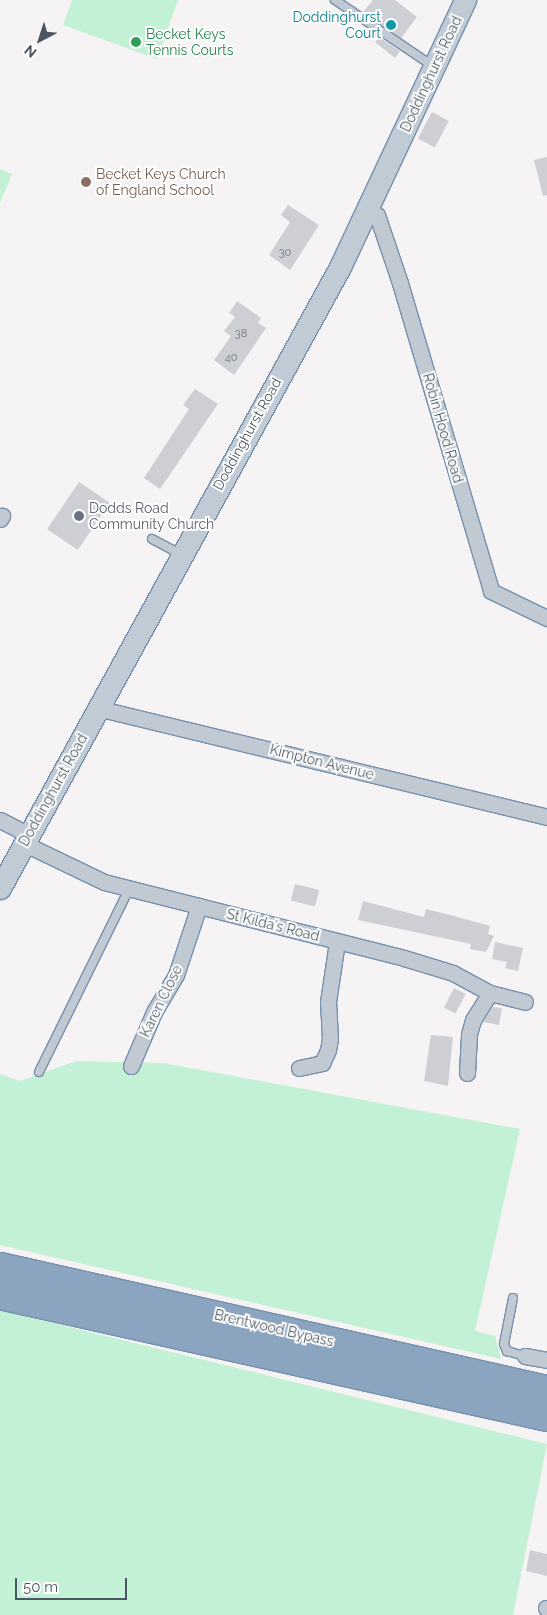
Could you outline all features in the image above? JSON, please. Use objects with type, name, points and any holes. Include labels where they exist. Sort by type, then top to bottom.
[{"type":"highway","name":"Brentwood Bypass","points":[[0,1267],[547,1390]]},
{"type":"highway","name":"Brentwood Bypass","points":[[0,1295],[547,1417]]},
{"type":"street","name":"Doddinghurst Road","points":[[0,888],[368,210],[465,0]]},
{"type":"street","name":"Robin Hood Road","points":[[368,210],[377,216],[400,283],[491,591],[547,618]]},
{"type":"street","name":"Kimpton Avenue","points":[[97,708],[547,817]]},
{"type":"street","name":"St Kilda's Road","points":[[0,820],[26,839],[104,882],[453,973],[490,993],[525,1002]]},
{"type":"street","name":"Karen Close","points":[[131,1066],[147,1026],[176,975],[199,906]]},
{"type":"street","points":[[299,1068],[322,1063],[328,1050],[330,1039],[328,1002],[337,942]]},
{"type":"street","points":[[467,1073],[469,1034],[473,1020],[490,993]]},
{"type":"street","points":[[525,1356],[547,1360]]},
{"type":"lane","points":[[335,0],[434,68]]},
{"type":"lane","points":[[152,539],[182,555]]},
{"type":"lane","points":[[39,1072],[129,889]]},
{"type":"lane","points":[[513,1298],[504,1344],[507,1351],[525,1356]]},
{"type":"green space","name":"Becket Keys Tennis Courts","points":[[72,0],[178,0],[157,59],[63,25]]},
{"type":"green space","points":[[0,169],[12,174],[0,203]]},
{"type":"green space","points":[[76,1061],[163,1063],[520,1129],[475,1331],[495,1336],[501,1359],[0,1245],[0,1074],[20,1081]]},
{"type":"green space","points":[[0,1310],[547,1444],[513,1615],[0,1615]]},
{"type":"building","name":"Doddinghurst Court","points":[[373,0],[395,0],[417,17],[401,38],[363,12]]},
{"type":"building","points":[[379,37],[400,51],[395,58],[375,42]]},
{"type":"building","points":[[432,112],[449,121],[435,147],[418,138]]},
{"type":"building","points":[[547,157],[547,195],[543,196],[534,160]]},
{"type":"building","points":[[288,205],[319,225],[290,270],[269,255],[290,222],[281,215]]},
{"type":"building","points":[[237,301],[261,318],[258,323],[266,328],[234,375],[214,360],[231,336],[224,331],[235,317],[229,313]]},
{"type":"building","points":[[195,389],[218,404],[160,489],[144,478],[189,409],[183,405]]},
{"type":"building","name":"Dodds Road Community Church","points":[[79,482],[110,503],[78,550],[47,529]]},
{"type":"building","points":[[295,884],[319,890],[315,907],[291,900]]},
{"type":"building","points":[[363,901],[424,917],[426,909],[454,916],[490,926],[488,934],[494,936],[486,952],[470,949],[471,944],[358,920]]},
{"type":"building","points":[[495,942],[523,948],[518,971],[505,968],[507,962],[492,959]]},
{"type":"building","points":[[454,988],[466,994],[456,1014],[444,1008]]},
{"type":"building","points":[[493,1007],[502,1008],[499,1025],[483,1022]]},
{"type":"building","points":[[431,1035],[453,1037],[448,1086],[424,1081]]},
{"type":"building","points":[[530,1550],[547,1554],[547,1576],[526,1571]]},
{"type":"place","name":"Doddinghurst Court","points":[[391,25]]},
{"type":"place","name":"Becket Keys Tennis Courts","points":[[136,42]]},
{"type":"place","name":"Becket Keys Church of England School","points":[[86,182]]},
{"type":"place","name":"Dodds Road Community Church","points":[[79,516]]}]
